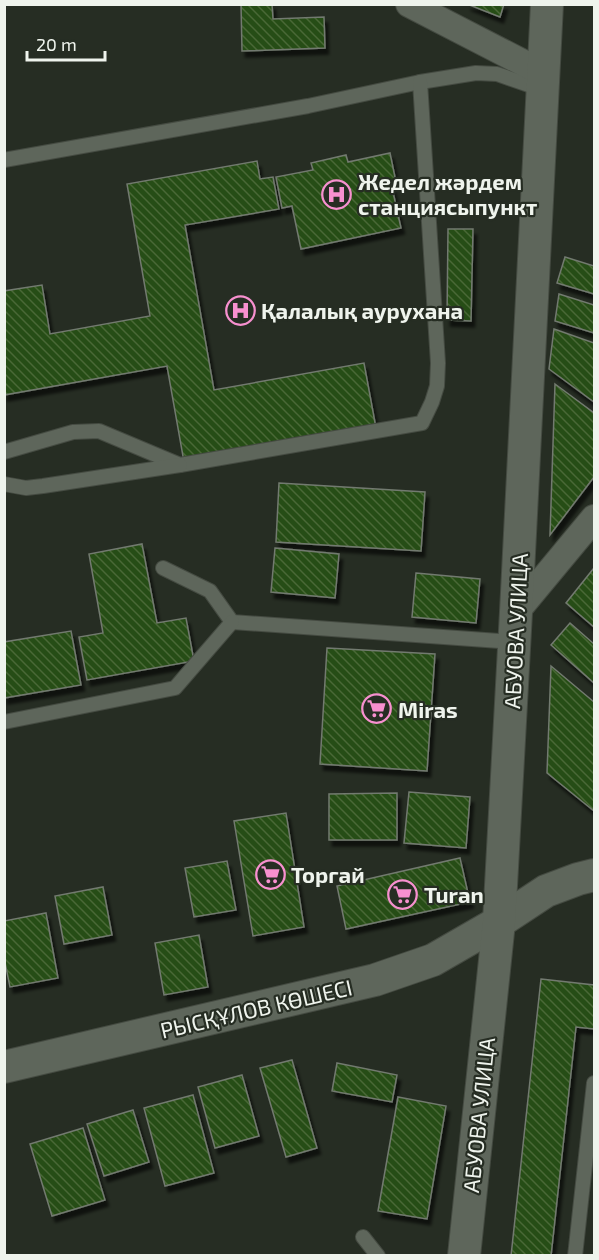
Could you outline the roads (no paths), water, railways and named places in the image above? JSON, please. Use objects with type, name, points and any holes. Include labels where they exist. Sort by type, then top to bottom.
[{"type":"street","points":[[409,4],[543,82]]},
{"type":"street","name":"АБУОВА УЛИЦА","points":[[464,1256],[499,922],[547,4]]},
{"type":"street","points":[[516,612],[594,518]]},
{"type":"street","name":"РЫСҚҰЛОВ КӨШЕСІ","points":[[4,1067],[375,980],[433,960],[499,922],[546,891],[578,879],[594,876]]},
{"type":"lane","points":[[4,160],[308,106],[420,82],[476,73],[543,82]]},
{"type":"lane","points":[[4,484],[26,488],[180,465],[422,423],[437,386],[438,363],[420,82]]},
{"type":"lane","points":[[4,452],[73,432],[99,431],[180,465]]},
{"type":"lane","points":[[163,568],[210,591],[232,622]]},
{"type":"lane","points":[[232,622],[514,642]]},
{"type":"lane","points":[[4,722],[175,688],[232,622]]},
{"type":"lane","points":[[575,1256],[594,1083]]},
{"type":"lane","points":[[363,1238],[378,1256]]},
{"type":"place","name":"Жедел жәрдем станциясыпункт","points":[[337,194]]},
{"type":"place","name":"Қалалық аурухана","points":[[240,310]]},
{"type":"place","name":"Miras","points":[[377,709]]},
{"type":"place","name":"Торгай","points":[[270,874]]},
{"type":"place","name":"Turan","points":[[403,894]]}]
